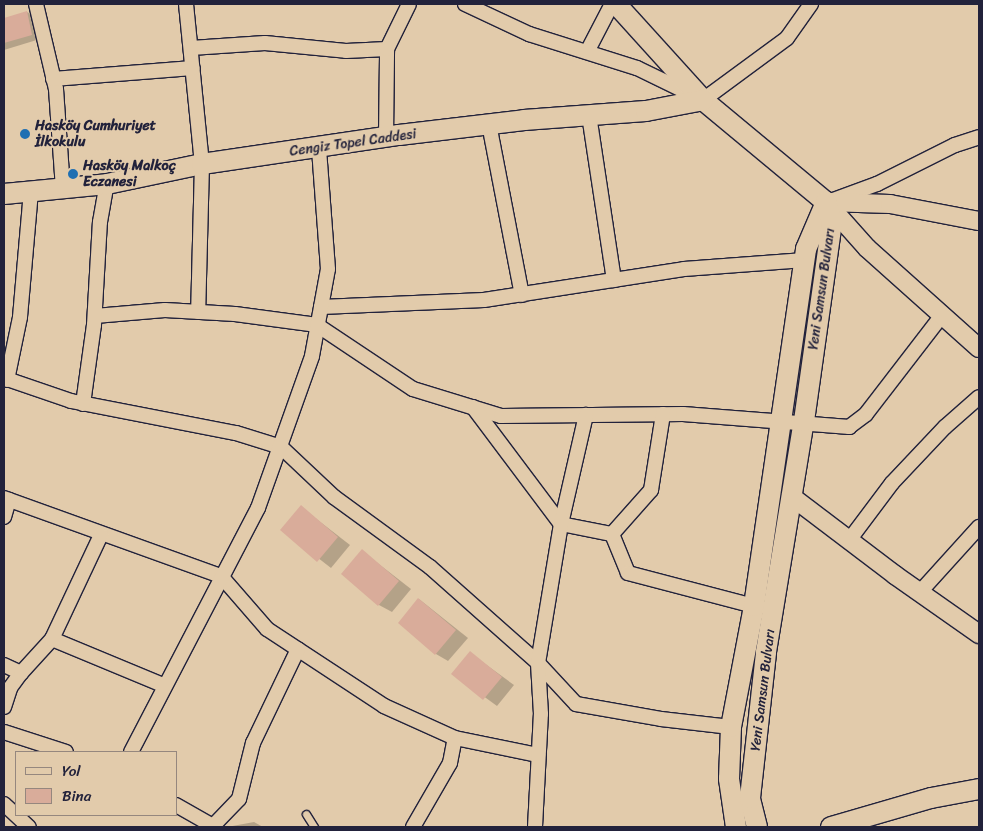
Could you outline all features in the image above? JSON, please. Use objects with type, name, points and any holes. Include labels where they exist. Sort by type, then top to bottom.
[{"type":"main road","points":[[616,4],[703,100],[826,202]]},
{"type":"main road","points":[[633,4],[703,100]]},
{"type":"main road","name":"Cengiz Topel Caddesi","points":[[4,194],[107,184],[202,164],[386,137],[489,124],[646,111],[703,100]]},
{"type":"main road","name":"Yeni Samsun Bulvarı","points":[[736,827],[729,778],[731,726],[754,606],[783,421],[806,249],[826,202]]},
{"type":"main road","name":"Yeni Samsun Bulvarı","points":[[757,827],[750,798],[766,652],[804,421],[832,223],[826,202]]},
{"type":"main road","points":[[831,827],[930,798],[979,789]]},
{"type":"street","points":[[36,4],[54,79],[62,188]]},
{"type":"street","points":[[186,4],[202,164],[198,312]]},
{"type":"street","points":[[386,137],[387,49],[408,4]]},
{"type":"street","points":[[465,4],[528,34],[637,68],[703,100],[787,38],[811,4]]},
{"type":"street","points":[[587,52],[612,4]]},
{"type":"street","points":[[191,48],[265,43],[346,51],[387,49]]},
{"type":"street","points":[[54,79],[193,68]]},
{"type":"street","points":[[588,115],[614,280]]},
{"type":"street","points":[[489,124],[522,294]]},
{"type":"street","points":[[826,202],[877,184],[955,145],[979,137]]},
{"type":"street","points":[[131,751],[163,685],[202,621],[221,576],[258,508],[312,356],[328,269],[319,148]]},
{"type":"street","points":[[83,404],[95,316],[100,222],[107,184]]},
{"type":"street","points":[[31,191],[20,317],[5,379],[83,404],[236,433],[281,447],[334,497],[430,567],[538,663],[576,704],[661,719],[731,726]]},
{"type":"street","points":[[826,202],[890,204],[979,221]]},
{"type":"street","points":[[826,202],[867,248],[979,348]]},
{"type":"street","points":[[320,307],[484,300],[684,269],[805,260]]},
{"type":"street","points":[[95,316],[165,310],[317,326],[412,389],[501,416],[663,414],[804,421],[850,427],[866,414],[943,314]]},
{"type":"street","points":[[850,540],[892,483],[945,427],[979,397]]},
{"type":"street","points":[[472,407],[561,524],[612,534]]},
{"type":"street","points":[[612,534],[651,490],[663,414]]},
{"type":"street","points":[[534,827],[538,755],[538,663],[561,524],[586,415]]},
{"type":"street","points":[[791,496],[979,634]]},
{"type":"street","points":[[4,517],[7,499],[101,536],[221,576],[267,629],[384,706],[455,738],[538,755]]},
{"type":"street","points":[[920,592],[979,527]]},
{"type":"street","points":[[612,534],[628,573],[754,606]]},
{"type":"street","points":[[4,707],[10,688],[52,639],[101,536]]},
{"type":"street","points":[[52,639],[163,685]]},
{"type":"street","points":[[178,806],[212,827],[239,799],[254,743],[298,649]]},
{"type":"street","points":[[4,665],[21,673]]},
{"type":"street","points":[[4,732],[63,751]]},
{"type":"street","points":[[413,827],[450,763],[455,738]]},
{"type":"street","points":[[4,804],[15,814]]},
{"type":"street","points":[[17,816],[29,827]]},
{"type":"lane","points":[[306,814],[314,827]]},
{"type":"building","points":[[27,11],[32,35],[4,43],[4,18]]},
{"type":"building","points":[[301,505],[338,537],[317,562],[280,530]]},
{"type":"building","points":[[362,549],[399,581],[378,606],[341,574]]},
{"type":"building","points":[[418,598],[456,630],[435,655],[398,623]]},
{"type":"building","points":[[470,651],[502,677],[483,700],[451,674]]},
{"type":"place","name":"Hasköy Cumhuriyet İlkokulu","points":[[25,134]]},
{"type":"place","name":"Hasköy Malkoç Eczanesi","points":[[73,174]]}]
